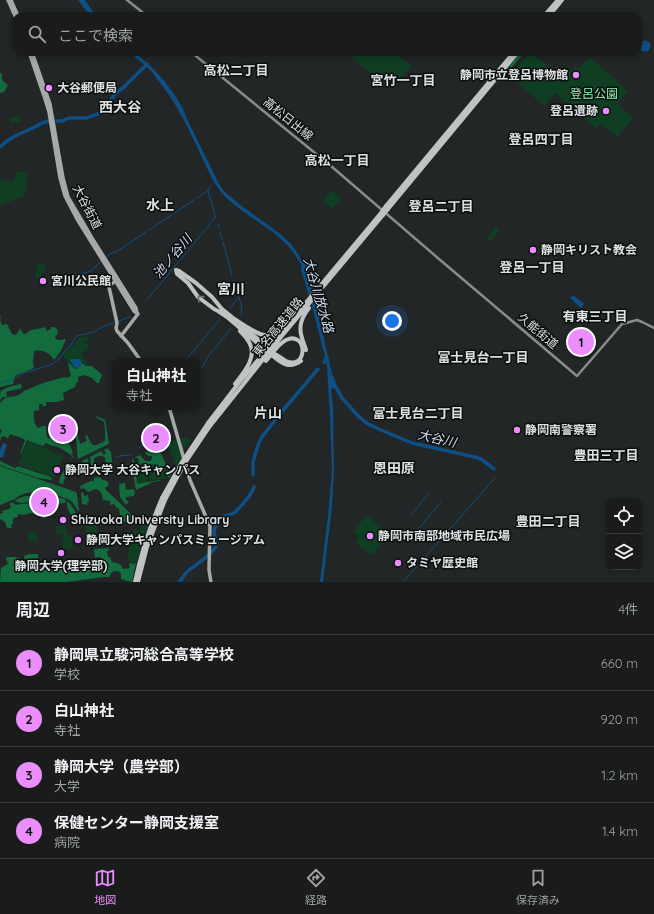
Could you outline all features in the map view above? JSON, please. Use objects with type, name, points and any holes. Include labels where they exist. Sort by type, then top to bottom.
[{"type":"highway","points":[[548,12],[558,0]]},
{"type":"highway","points":[[552,12],[562,0]]},
{"type":"highway","name":"東名高速道路","points":[[500,72],[511,56]]},
{"type":"highway","name":"東名高速道路","points":[[209,424],[222,411],[318,290],[490,83],[514,56]]},
{"type":"highway","points":[[215,414],[249,363],[252,354],[250,344],[229,317],[212,297],[202,288],[176,270],[177,274],[188,283],[198,297],[214,309],[218,311],[229,317],[257,332],[266,336],[275,332],[303,309],[318,290]]},
{"type":"highway","points":[[222,411],[275,350],[285,341],[292,339],[299,342],[303,347],[303,354],[296,362],[285,361],[274,355],[280,362],[288,365],[296,365],[302,360],[306,349],[301,336],[300,328],[303,309]]},
{"type":"highway","name":"東名高速道路","points":[[138,582],[147,548],[164,499],[172,479],[188,452],[238,384],[303,309]]},
{"type":"highway","points":[[229,317],[264,347]]},
{"type":"highway","name":"東名高速道路","points":[[135,582],[139,562],[151,524],[164,499]]},
{"type":"main road","points":[[10,0],[15,12]]},
{"type":"main road","points":[[127,0],[141,12]]},
{"type":"main road","name":"大谷街道","points":[[31,56],[49,112],[59,173],[65,196],[72,210],[134,311],[138,314]]},
{"type":"main road","name":"大谷街道","points":[[32,56],[50,104],[63,178],[68,197],[136,308],[138,314]]},
{"type":"main road","name":"高松日出線","points":[[196,56],[331,166],[426,248]]},
{"type":"main road","name":"久能街道","points":[[426,248],[577,376],[622,324],[636,320],[654,328]]},
{"type":"main road","points":[[116,281],[109,287],[117,322],[117,332],[128,343],[139,358]]},
{"type":"main road","points":[[122,336],[138,314]]},
{"type":"main road","points":[[170,410],[189,477],[210,526],[209,574],[211,582]]},
{"type":"green space","points":[[353,56],[399,56],[411,66],[391,89],[352,58]]},
{"type":"green space","points":[[518,56],[522,56],[507,73],[505,72]]},
{"type":"green space","name":"登呂公園","points":[[527,56],[535,56],[562,79],[575,66],[578,69],[590,57],[628,91],[617,104],[634,118],[617,137],[601,123],[596,129],[555,93],[544,106],[510,76]]},
{"type":"green space","points":[[0,73],[2,74],[2,80],[8,85],[4,92],[0,93]]},
{"type":"green space","points":[[20,115],[21,122],[11,124],[9,118]]},
{"type":"green space","points":[[22,171],[27,174],[27,188],[23,197],[0,205],[0,181],[4,178],[5,181],[14,181],[15,173]]},
{"type":"green space","points":[[332,190],[341,198],[332,209],[323,201]]},
{"type":"green space","points":[[496,227],[500,230],[490,242],[486,239]]},
{"type":"green space","points":[[43,262],[46,272],[41,273],[40,282],[38,283],[35,272],[38,272],[37,266]]},
{"type":"green space","points":[[0,319],[2,325],[7,324],[12,334],[15,335],[20,328],[24,334],[31,330],[45,327],[47,331],[51,329],[51,327],[54,327],[57,329],[58,334],[55,336],[56,339],[66,339],[62,349],[54,360],[46,352],[34,351],[34,368],[15,376],[13,384],[0,387]]},
{"type":"green space","points":[[80,337],[89,337],[90,339],[86,342],[90,348],[81,354],[88,364],[85,367],[73,371],[63,355],[72,345],[75,346],[76,341]]},
{"type":"green space","points":[[69,363],[75,369],[82,364],[85,366],[92,366],[102,375],[99,383],[85,375],[78,377],[78,382],[76,383],[75,387],[63,393],[64,400],[57,402],[46,402],[46,406],[39,404],[39,410],[34,411],[35,424],[38,428],[46,426],[47,437],[63,440],[69,444],[73,453],[71,454],[73,456],[69,461],[72,456],[60,448],[46,443],[43,446],[27,440],[20,454],[25,440],[22,438],[10,434],[8,438],[2,436],[0,441],[2,430],[0,429],[0,403],[6,397],[18,395],[43,383],[71,376]]},
{"type":"green space","points":[[21,384],[22,388],[6,392],[6,397],[2,397],[0,401],[1,391],[11,386]]},
{"type":"green space","points":[[96,416],[105,420],[109,444],[78,459],[75,428],[80,444],[87,441],[85,436],[87,435],[94,445],[105,441],[104,422]]},
{"type":"green space","points":[[151,434],[158,434],[165,441],[155,447],[154,443],[150,444],[149,442]]},
{"type":"green space","points":[[185,437],[191,439],[184,450],[182,450],[179,439]]},
{"type":"green space","points":[[178,440],[186,468],[181,477],[175,467],[174,459],[166,442]]},
{"type":"green space","points":[[27,441],[64,456],[54,479],[18,464]]},
{"type":"green space","points":[[108,448],[111,452],[113,471],[107,471],[106,467],[100,468],[100,466],[106,466],[105,458],[103,456],[94,458],[94,467],[99,469],[101,474],[100,477],[97,470],[92,471],[90,457],[101,451],[104,455],[106,453],[104,450]]},
{"type":"green space","points":[[151,450],[154,454],[160,451],[167,466],[156,468],[156,464],[135,464],[139,462],[138,458],[134,458],[140,455],[145,461],[150,461],[152,456],[148,456],[145,453]]},
{"type":"green space","points":[[88,458],[89,468],[83,471],[82,461]]},
{"type":"green space","points":[[132,458],[135,464],[137,484],[160,481],[153,482],[136,490]]},
{"type":"green space","points":[[0,461],[15,468],[18,466],[50,477],[52,480],[38,478],[5,467],[0,465]]},
{"type":"green space","points":[[146,463],[148,483],[137,484],[135,465]]},
{"type":"green space","points":[[155,464],[156,468],[166,467],[168,478],[149,481],[148,465]]},
{"type":"green space","points":[[76,465],[76,474],[67,475],[63,483],[65,485],[59,483],[60,476],[64,471]]},
{"type":"green space","points":[[0,466],[76,492],[79,512],[69,499],[35,492],[23,494],[14,500],[0,505]]},
{"type":"green space","points":[[167,466],[172,472],[168,478]]},
{"type":"green space","points":[[99,477],[107,481],[109,485],[105,488],[106,490],[139,523],[119,522],[119,520],[123,519],[122,515],[120,515],[119,509],[114,504],[110,505],[110,501],[103,500],[101,493],[96,489],[88,492],[84,488],[81,489],[80,486],[94,481],[94,478]]},
{"type":"green space","points":[[125,483],[126,490],[133,489],[135,491],[134,496],[126,497],[126,500],[129,502],[126,505],[120,497],[119,484]]},
{"type":"green space","points":[[83,492],[84,496],[88,495],[89,502],[87,505],[82,504],[81,493]]},
{"type":"green space","points":[[39,494],[65,499],[66,502],[55,504],[50,498],[39,499],[39,505],[33,501],[31,495]]},
{"type":"green space","points":[[30,496],[31,502],[20,503],[15,501],[17,499]]},
{"type":"green space","points":[[67,501],[77,517],[75,521],[68,509]]},
{"type":"green space","points":[[12,502],[16,505],[30,503],[37,505],[46,517],[43,520],[44,517],[42,514],[18,514],[18,517],[13,518],[12,528],[7,528],[5,522],[0,519],[0,514],[3,513],[2,511],[9,509],[11,506],[9,504]]},
{"type":"green space","name":"静岡市南部地域市民広場","points":[[367,515],[385,531],[382,535],[386,539],[371,555],[355,542],[359,537],[353,531]]},
{"type":"green space","points":[[85,524],[97,524],[97,532],[100,539],[86,541]]},
{"type":"green space","points":[[141,524],[148,525],[137,561],[133,563],[129,562],[129,549],[130,542],[132,541],[133,530],[140,530]]},
{"type":"green space","points":[[66,525],[66,532],[68,533],[68,537],[72,537],[73,548],[75,549],[63,549],[62,534],[56,534],[55,526]]},
{"type":"green space","points":[[28,532],[37,532],[37,541],[28,542]]},
{"type":"green space","points":[[109,548],[107,551],[108,557],[110,557],[112,562],[120,564],[123,569],[130,568],[129,563],[136,563],[132,582],[121,579],[121,573],[118,571],[112,572],[109,577],[67,582],[0,582],[1,568],[8,564],[7,557],[16,557],[28,562],[29,565],[35,565],[36,561],[40,560],[41,570],[67,567],[69,565],[86,564],[86,560],[89,561],[89,566],[103,565],[103,559],[99,557],[95,558],[94,550]]},
{"type":"green space","points":[[28,554],[38,554],[38,558],[30,560],[24,558],[24,556]]},
{"type":"water","points":[[78,0],[85,0],[93,12],[88,12]]},
{"type":"water","points":[[647,41],[650,44],[649,50],[642,50],[642,42]]},
{"type":"water","points":[[134,56],[139,56],[148,64],[161,77],[174,94],[218,182],[224,191],[291,244],[300,259],[303,259],[309,270],[332,374],[338,391],[334,388],[331,389],[333,408],[334,470],[332,507],[323,582],[320,582],[332,471],[327,360],[326,356],[324,357],[325,355],[301,269],[301,264],[290,248],[281,239],[231,202],[219,190],[210,175],[184,120],[165,89],[153,73],[145,66],[145,64]]},
{"type":"water","points":[[573,295],[584,304],[581,308],[570,298]]},
{"type":"water","points":[[69,359],[80,359],[82,364],[76,369]]},
{"type":"water","points":[[3,443],[7,444],[3,458],[0,457],[0,450]]},
{"type":"waterway","points":[[57,121],[62,121],[69,118],[87,118],[102,112],[115,94],[147,64]]},
{"type":"waterway","points":[[0,147],[17,135],[49,121]]},
{"type":"waterway","name":"池ノ谷川","points":[[197,198],[208,191],[211,186]]},
{"type":"waterway","name":"池ノ谷川","points":[[208,191],[216,218]]},
{"type":"waterway","points":[[149,230],[194,200]]},
{"type":"waterway","name":"池ノ谷川","points":[[211,222],[215,217]]},
{"type":"waterway","name":"池ノ谷川","points":[[147,300],[210,224]]},
{"type":"waterway","points":[[218,224],[219,228]]},
{"type":"waterway","points":[[106,257],[146,232]]},
{"type":"waterway","points":[[220,233],[222,239]]},
{"type":"waterway","points":[[223,242],[232,276]]},
{"type":"waterway","points":[[50,283],[70,281],[81,274],[91,271],[101,261]]},
{"type":"waterway","points":[[233,280],[241,303],[241,316]]},
{"type":"waterway","points":[[230,308],[238,298]]},
{"type":"waterway","name":"池ノ谷川","points":[[0,383],[55,362],[60,358],[77,336],[94,332],[102,327],[130,317]]},
{"type":"waterway","points":[[188,358],[220,319]]},
{"type":"waterway","points":[[200,369],[209,355],[231,329]]},
{"type":"waterway","name":"大谷川放水路","points":[[324,362],[327,357]]},
{"type":"waterway","points":[[253,475],[253,462],[262,437],[318,369]]},
{"type":"waterway","name":"大谷川","points":[[336,387],[342,398],[359,417],[368,424],[412,443],[481,459],[494,469]]},
{"type":"waterway","points":[[139,448],[149,441],[151,428]]},
{"type":"waterway","points":[[116,457],[131,455]]},
{"type":"waterway","points":[[403,582],[495,478]]},
{"type":"waterway","points":[[179,582],[187,572],[212,552],[217,542],[214,531],[218,522],[222,517],[234,513],[248,498],[254,487]]},
{"type":"waterway","points":[[412,514],[428,494]]},
{"type":"waterway","points":[[414,534],[441,502]]},
{"type":"place","name":"静岡市立登呂博物館","points":[[576,75]]},
{"type":"place","name":"大谷郵便局","points":[[49,88]]},
{"type":"place","name":"登呂遺跡","points":[[606,111]]},
{"type":"place","name":"静岡キリスト教会","points":[[533,250]]},
{"type":"place","name":"宮川公民館","points":[[43,281]]},
{"type":"place","name":"静岡県立駿河総合高等学校","points":[[581,342]]},
{"type":"place","name":"静岡大学（農学部）","points":[[63,429]]},
{"type":"place","name":"静岡南警察署","points":[[517,430]]},
{"type":"place","name":"白山神社","points":[[156,438]]},
{"type":"place","name":"静岡大学 大谷キャンパス","points":[[57,470]]},
{"type":"place","name":"保健センター静岡支援室","points":[[44,502]]},
{"type":"place","name":"Shizuoka University Library","points":[[63,520]]},
{"type":"place","name":"静岡市南部地域市民広場","points":[[370,536]]},
{"type":"place","name":"静岡大学キャンパスミュージアム","points":[[78,540]]},
{"type":"place","name":"静岡大学(理学部)","points":[[61,553]]},
{"type":"place","name":"タミヤ歴史館","points":[[398,563]]},
{"type":"district","name":"高松二丁目","points":[[236,70]]},
{"type":"district","name":"宮竹一丁目","points":[[403,80]]},
{"type":"district","name":"西大谷","points":[[120,107]]},
{"type":"district","name":"登呂四丁目","points":[[541,139]]},
{"type":"district","name":"高松一丁目","points":[[337,160]]},
{"type":"district","name":"水上","points":[[160,205]]},
{"type":"district","name":"登呂二丁目","points":[[441,206]]},
{"type":"district","name":"登呂一丁目","points":[[532,267]]},
{"type":"district","name":"宮川","points":[[231,289]]},
{"type":"district","name":"有東三丁目","points":[[595,316]]},
{"type":"district","name":"富士見台一丁目","points":[[483,357]]},
{"type":"district","name":"片山","points":[[268,413]]},
{"type":"district","name":"富士見台二丁目","points":[[418,413]]},
{"type":"district","name":"豊田三丁目","points":[[606,455]]},
{"type":"district","name":"恩田原","points":[[394,468]]},
{"type":"district","name":"豊田二丁目","points":[[548,521]]}]
